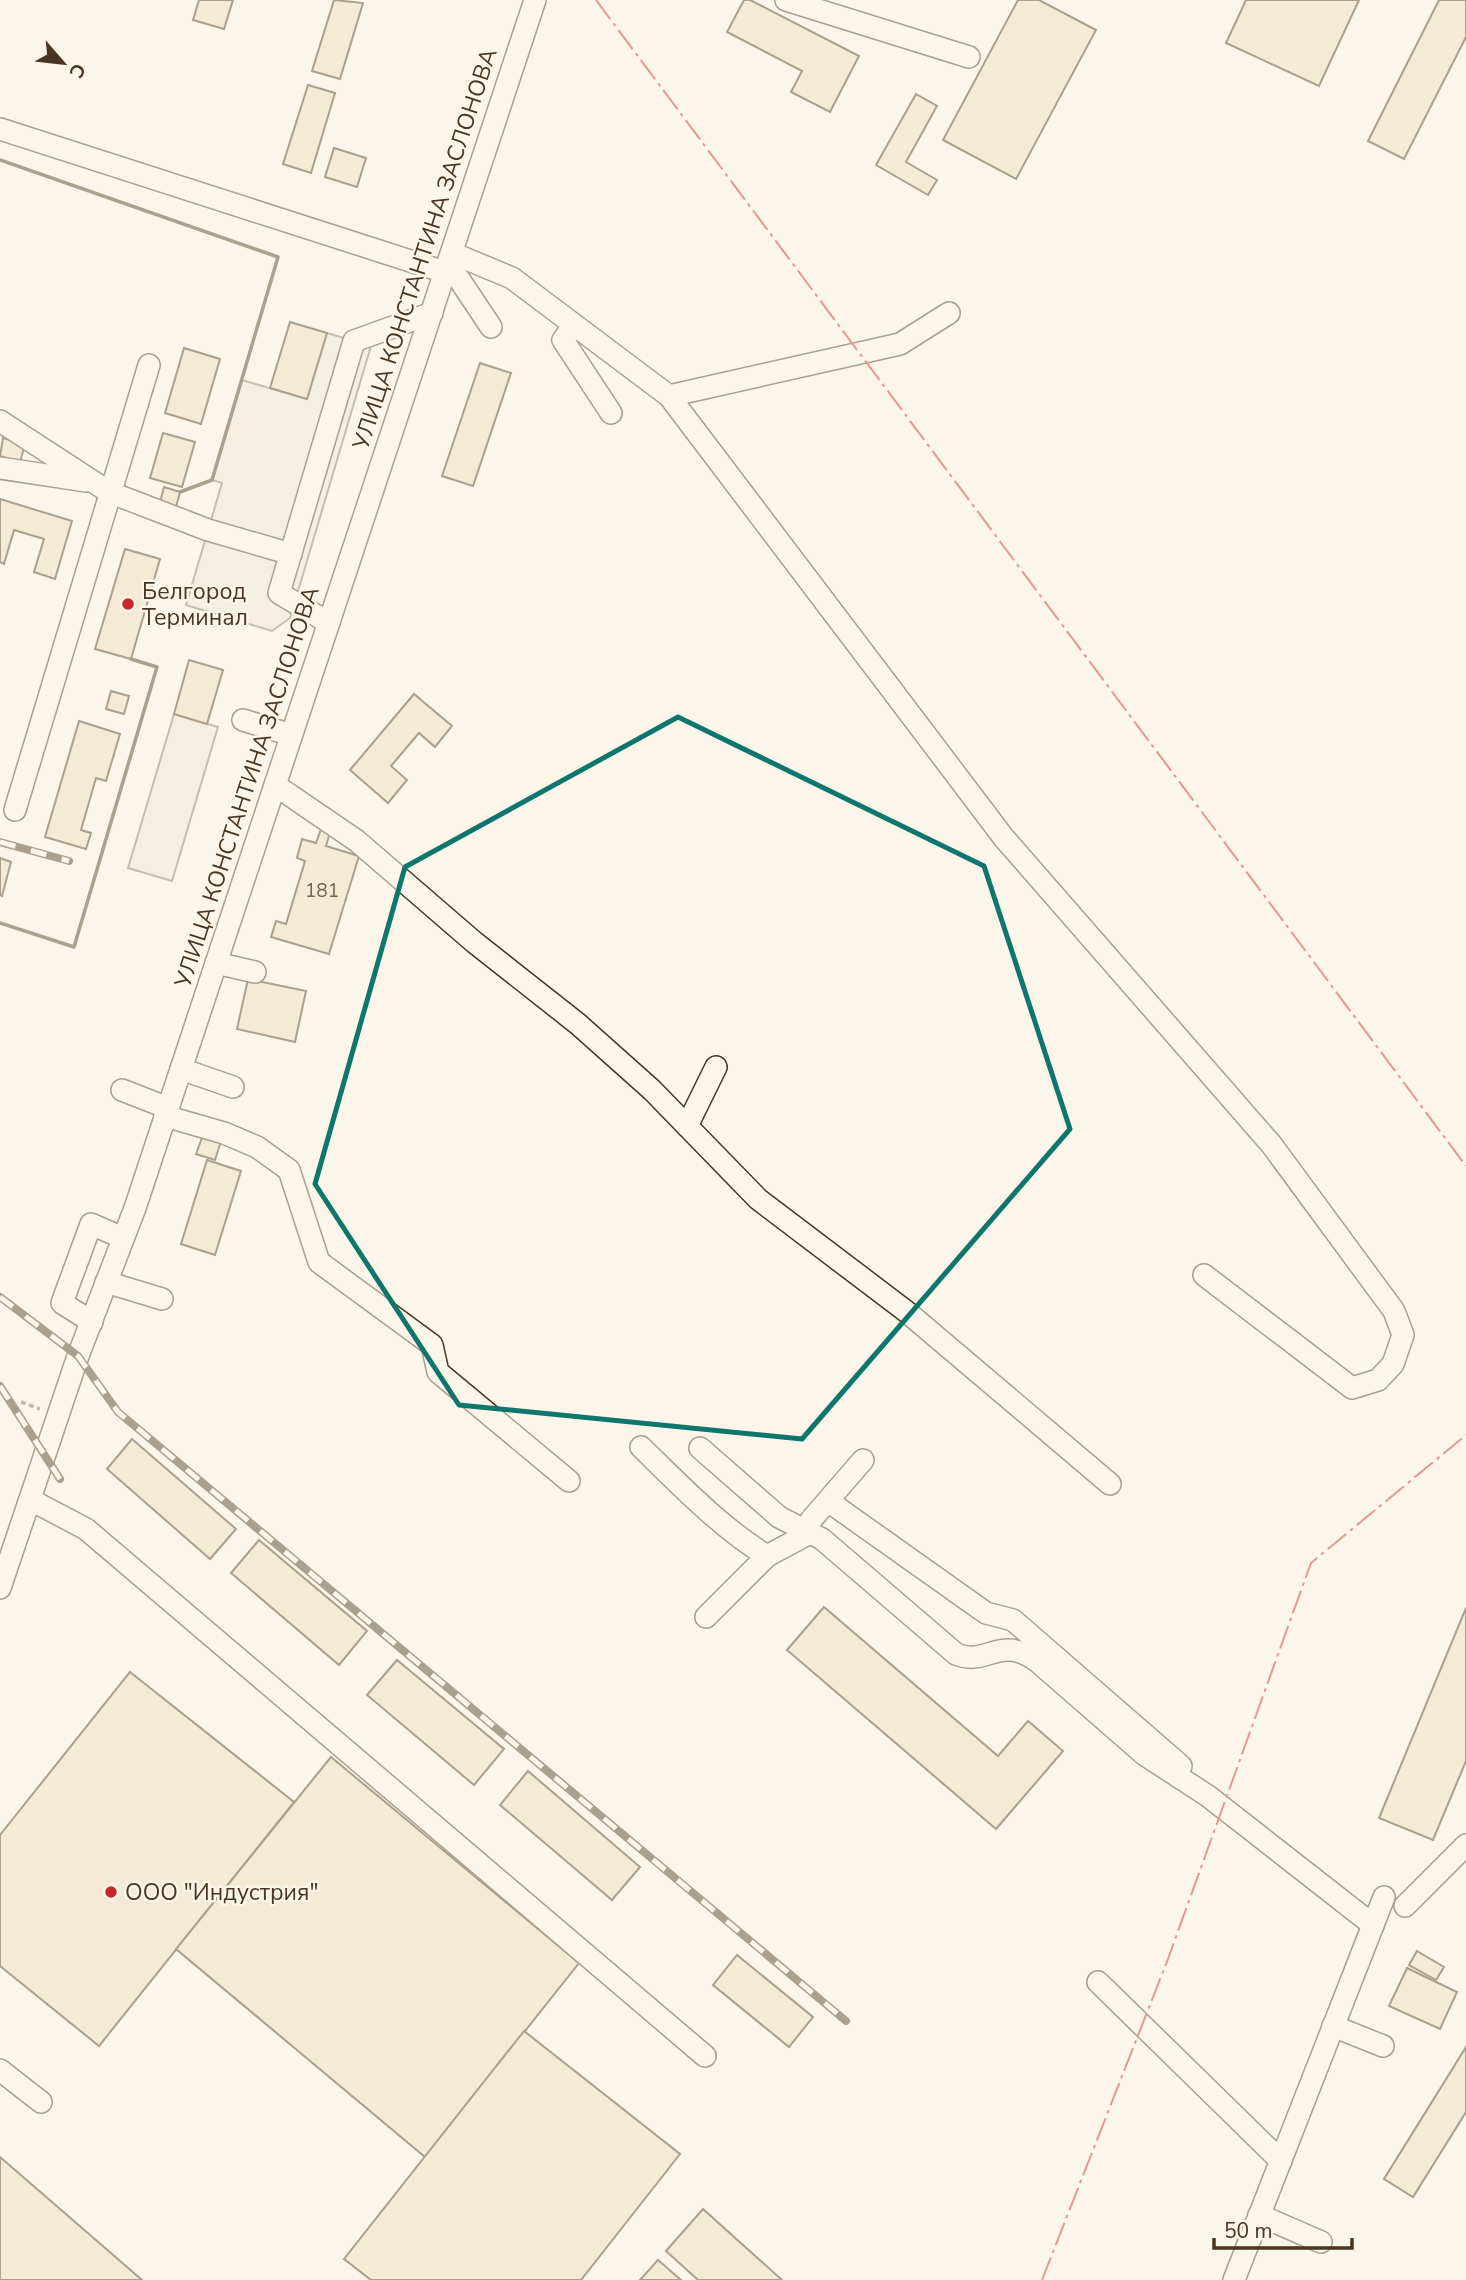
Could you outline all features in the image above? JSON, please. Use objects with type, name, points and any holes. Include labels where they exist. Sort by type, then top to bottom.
[{"type":"street","name":"УЛИЦА КОНСТАНТИНА ЗАСЛОНОВА","points":[[0,1588],[167,1112],[535,0]]},
{"type":"street","points":[[786,0],[969,57]]},
{"type":"street","points":[[0,129],[449,263],[512,278],[669,396],[1004,838],[1271,1144],[1394,1311],[1403,1335],[1393,1364],[1378,1380],[1352,1388],[1204,1275]]},
{"type":"street","points":[[449,263],[491,327]]},
{"type":"street","points":[[329,623],[279,593],[354,341],[432,313]]},
{"type":"street","points":[[669,396],[900,344],[949,313]]},
{"type":"street","points":[[574,325],[563,340],[611,413]]},
{"type":"street","points":[[15,810],[100,487],[149,365]]},
{"type":"street","points":[[0,421],[100,487]]},
{"type":"street","points":[[0,468],[100,487],[208,530],[291,554]]},
{"type":"street","points":[[243,720],[292,735]]},
{"type":"street","points":[[275,785],[321,814],[375,855],[474,942],[617,1058],[758,1199],[907,1312],[1110,1484]]},
{"type":"street","points":[[216,963],[255,972]]},
{"type":"street","points":[[687,1126],[716,1067]]},
{"type":"street","points":[[181,1069],[233,1087]]},
{"type":"street","points":[[122,1090],[167,1112],[257,1147],[289,1170],[319,1262],[432,1345],[438,1372],[569,1480]]},
{"type":"street","points":[[92,1322],[62,1303],[70,1280],[91,1224],[122,1238]]},
{"type":"street","points":[[106,1282],[162,1300]]},
{"type":"street","points":[[641,1447],[690,1494],[749,1545],[767,1556]]},
{"type":"street","points":[[700,1448],[779,1517],[810,1526],[956,1654],[972,1658],[1009,1648],[1027,1653],[1145,1755],[1187,1781],[1373,1925]]},
{"type":"street","points":[[706,1617],[767,1556],[810,1526],[863,1460]]},
{"type":"street","points":[[31,1500],[86,1529],[705,2056]]},
{"type":"street","points":[[828,1501],[986,1613],[1013,1620],[1182,1767],[1187,1781]]},
{"type":"street","points":[[1405,1906],[1466,1845]]},
{"type":"street","points":[[1234,2280],[1384,1897]]},
{"type":"street","points":[[1098,1982],[1281,2161]]},
{"type":"street","points":[[1333,2026],[1383,2046]]},
{"type":"street","points":[[0,2070],[41,2102]]},
{"type":"street","points":[[1259,2215],[1321,2242]]},
{"type":"highlighted area","points":[[678,717],[984,866],[1070,1129],[802,1439],[459,1405],[315,1184],[405,867]]},
{"type":"shaded area","points":[[327,333],[371,346],[290,618],[272,631],[186,605],[222,483],[212,480],[242,380],[307,399]]},
{"type":"shaded area","points":[[174,714],[218,727],[172,881],[128,868]]},
{"type":"building","points":[[199,0],[233,0],[224,29],[193,20]]},
{"type":"building","points":[[334,0],[363,3],[340,79],[312,71]]},
{"type":"building","points":[[744,0],[750,0],[859,56],[830,112],[791,92],[802,71],[727,32]]},
{"type":"building","points":[[1018,0],[1039,0],[1096,30],[1016,179],[943,140]]},
{"type":"building","points":[[1246,0],[1359,0],[1319,86],[1226,43]]},
{"type":"building","points":[[1439,0],[1466,0],[1466,37],[1404,159],[1368,141]]},
{"type":"building","points":[[308,85],[335,93],[311,173],[283,164]]},
{"type":"building","points":[[916,94],[937,106],[906,162],[937,180],[928,195],[876,165]]},
{"type":"building","points":[[334,148],[366,158],[357,187],[325,177]]},
{"type":"building","points":[[290,322],[327,333],[307,399],[270,388]]},
{"type":"building","points":[[184,348],[220,359],[201,424],[165,413]]},
{"type":"building","points":[[480,363],[511,373],[473,486],[442,476]]},
{"type":"building","points":[[163,433],[195,442],[182,487],[150,478]]},
{"type":"building","points":[[3,438],[25,444],[20,462],[0,456]]},
{"type":"building","points":[[164,487],[180,492],[175,511],[159,506]]},
{"type":"building","points":[[0,499],[72,521],[55,579],[34,572],[44,539],[14,530],[4,564],[0,562]]},
{"type":"building","name":"Белгород Терминал","points":[[125,549],[160,559],[131,659],[95,649]]},
{"type":"building","points":[[189,660],[223,670],[207,724],[174,714]]},
{"type":"building","points":[[111,691],[129,696],[124,714],[106,709]]},
{"type":"building","points":[[414,694],[452,726],[435,747],[419,733],[391,766],[407,780],[388,803],[350,770]]},
{"type":"building","points":[[79,721],[120,734],[106,781],[96,778],[81,830],[91,833],[86,849],[45,837]]},
{"type":"building","points":[[322,826],[331,829],[326,846],[359,856],[329,954],[271,937],[276,921],[286,924],[305,861],[297,858],[302,839],[316,843]]},
{"type":"building","points":[[0,858],[11,862],[2,896],[0,895]]},
{"type":"building","points":[[248,979],[306,991],[295,1042],[237,1029]]},
{"type":"building","points":[[203,1135],[221,1141],[215,1160],[196,1154]]},
{"type":"building","points":[[207,1160],[241,1171],[215,1255],[181,1244]]},
{"type":"building","points":[[132,1439],[236,1529],[210,1559],[107,1469]]},
{"type":"building","points":[[259,1540],[367,1631],[339,1665],[231,1573]]},
{"type":"building","points":[[824,1607],[998,1756],[1028,1721],[1063,1751],[996,1829],[787,1650]]},
{"type":"building","points":[[1466,1608],[1466,1761],[1433,1840],[1379,1818]]},
{"type":"building","points":[[397,1660],[504,1749],[474,1785],[367,1695]]},
{"type":"building","name":"ООО \"Индустрия\"","points":[[130,1672],[294,1802],[99,2046],[0,1966],[0,1835]]},
{"type":"building","points":[[331,1757],[579,1963],[425,2157],[176,1949]]},
{"type":"building","points":[[528,1771],[640,1867],[612,1900],[500,1805]]},
{"type":"building","points":[[1417,1951],[1444,1967],[1436,1980],[1409,1965]]},
{"type":"building","points":[[737,1955],[813,2017],[789,2047],[713,1985]]},
{"type":"building","points":[[1407,1968],[1457,1992],[1440,2029],[1389,2006]]},
{"type":"building","points":[[524,2031],[680,2154],[581,2280],[371,2280],[344,2259]]},
{"type":"building","points":[[1466,2047],[1466,2112],[1413,2197],[1384,2179]]},
{"type":"building","points":[[0,2157],[142,2280],[0,2280]]},
{"type":"building","points":[[703,2209],[782,2280],[698,2280],[666,2251]]},
{"type":"building","points":[[658,2260],[681,2280],[640,2280]]},
{"type":"railway","points":[[0,842],[69,861]]},
{"type":"railway","points":[[0,1297],[78,1356],[118,1412],[846,2021]]},
{"type":"railway","points":[[0,1386],[60,1479]]},
{"type":"wall","points":[[0,160],[278,257],[212,480],[180,492]]},
{"type":"wall","points":[[0,923],[74,947],[157,667],[131,659]]},
{"type":"power","points":[[596,0],[1466,1166]]},
{"type":"power","points":[[1042,2280],[1168,1959],[1311,1563],[1466,1435]]},
{"type":"place","name":"Белгород Терминал","points":[[128,604]]},
{"type":"place","name":"ООО \"Индустрия\"","points":[[111,1892]]}]
